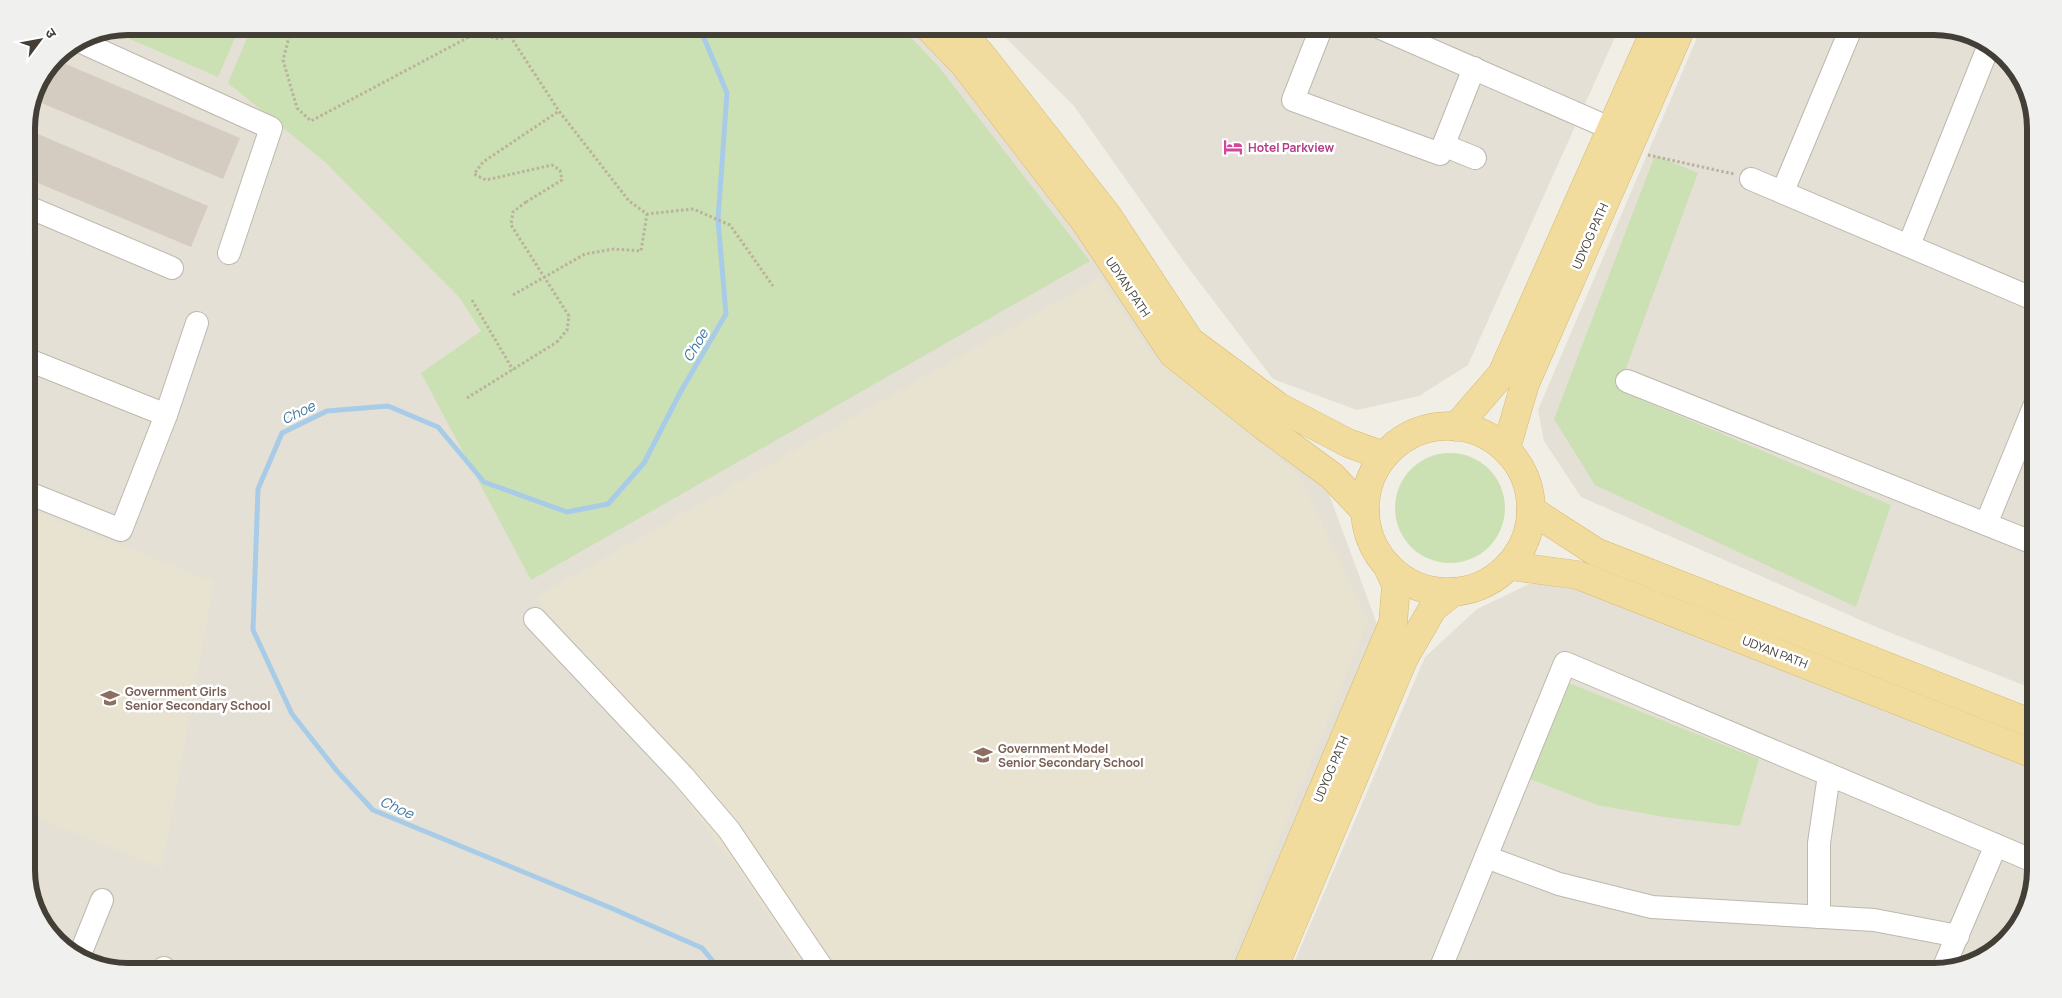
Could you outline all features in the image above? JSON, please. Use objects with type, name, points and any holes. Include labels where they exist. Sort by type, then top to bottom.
[{"type":"main road","name":"UDYAN PATH","points":[[936,35],[963,63],[1086,223],[1173,354],[1265,427],[1332,476],[1366,510]]},
{"type":"main road","name":"UDYAN PATH","points":[[962,35],[980,54],[1107,215],[1190,340],[1279,407],[1348,443],[1384,456]]},
{"type":"main road","name":"UDYOG PATH","points":[[1456,426],[1502,374],[1653,35]]},
{"type":"main road","name":"UDYOG PATH","points":[[1506,449],[1525,384],[1678,35]]},
{"type":"main road","points":[[1456,426],[1483,434],[1506,449],[1522,471],[1530,496],[1531,510],[1526,540],[1510,566],[1490,582],[1466,591],[1453,592],[1434,591],[1417,586],[1400,577],[1387,565],[1371,539],[1366,510],[1370,482],[1384,456],[1399,442],[1417,432],[1436,427],[1456,426]]},
{"type":"main road","points":[[1531,510],[1596,552],[2027,721]]},
{"type":"main road","name":"UDYOG PATH","points":[[1250,963],[1393,623],[1396,585],[1387,565]]},
{"type":"main road","name":"UDYAN PATH","points":[[1510,566],[1578,575],[2027,751]]},
{"type":"main road","name":"UDYOG PATH","points":[[1276,963],[1404,658],[1433,608],[1453,592]]},
{"type":"street","points":[[1319,35],[1294,100],[1440,154],[1474,68]]},
{"type":"street","points":[[1397,35],[1612,128]]},
{"type":"street","points":[[1783,192],[1848,35]]},
{"type":"street","points":[[87,45],[271,128],[229,253]]},
{"type":"street","points":[[1908,245],[1986,51]]},
{"type":"street","points":[[1443,145],[1475,158]]},
{"type":"street","points":[[1751,179],[2027,296]]},
{"type":"street","points":[[35,210],[172,268]]},
{"type":"street","points":[[35,496],[121,530],[166,415],[197,323]]},
{"type":"street","points":[[35,363],[166,415]]},
{"type":"street","points":[[1627,381],[2027,540]]},
{"type":"street","points":[[1986,524],[2027,424]]},
{"type":"street","points":[[535,619],[683,776],[729,830],[819,963]]},
{"type":"street","points":[[1443,963],[1565,663],[2027,858]]},
{"type":"street","points":[[1819,916],[1820,843],[1829,775]]},
{"type":"street","points":[[1946,962],[1996,845]]},
{"type":"street","points":[[1486,857],[1559,884],[1652,907],[1874,920],[1958,936]]},
{"type":"street","points":[[82,950],[102,900]]},
{"type":"path","points":[[290,35],[284,60],[297,108],[311,121],[468,35]]},
{"type":"path","points":[[488,35],[498,39],[510,36],[559,110],[629,202],[648,214],[693,209],[730,225],[773,286]]},
{"type":"path","points":[[467,398],[558,342],[568,330],[569,316],[511,225],[513,212],[562,180],[560,170],[552,165],[486,180],[474,174],[483,162],[559,110]]},
{"type":"path","points":[[1627,152],[1707,167],[1751,179]]},
{"type":"path","points":[[513,295],[585,254],[614,249],[641,251],[648,214]]},
{"type":"path","points":[[472,300],[513,370]]},
{"type":"shaded area","points":[[128,35],[924,35],[1325,483],[1378,627],[1239,963],[128,963],[104,960],[76,947],[51,922],[40,900],[35,876],[35,122],[42,92],[54,71],[60,65],[65,65],[65,60],[76,51],[104,38]]},
{"type":"shaded area","points":[[1003,35],[1616,35],[1468,365],[1419,396],[1357,410],[1273,379],[1187,266],[1074,106]]},
{"type":"shaded area","points":[[1698,35],[1946,36],[1964,40],[1986,51],[2011,76],[2022,98],[2027,122],[2027,686],[1881,629],[1581,497],[1544,441],[1538,410]]},
{"type":"shaded area","name":"Government Model Senior Secondary School","points":[[1100,277],[1151,353],[1299,474],[1368,621],[1229,963],[800,963],[751,889],[536,597]]},
{"type":"shaded area","name":"Government Girls Senior Secondary School","points":[[35,512],[214,582],[162,868],[35,818]]},
{"type":"shaded area","points":[[1529,584],[1593,585],[2027,762],[2026,882],[2022,900],[2011,922],[1995,940],[1975,953],[1952,961],[1934,963],[1294,963],[1425,657],[1477,609]]},
{"type":"green space","points":[[236,35],[218,77],[122,36]]},
{"type":"green space","points":[[248,35],[909,35],[939,67],[1090,261],[531,580],[421,373],[481,331],[459,297],[325,162],[228,83]]},
{"type":"green space","points":[[1655,155],[1698,173],[1618,390],[1891,505],[1856,607],[1595,485],[1554,419]]},
{"type":"green space","points":[[1450,453],[1471,457],[1489,469],[1501,487],[1505,508],[1501,529],[1489,547],[1471,559],[1450,563],[1429,559],[1411,547],[1399,529],[1395,508],[1399,487],[1411,469],[1429,457]]},
{"type":"green space","points":[[1569,683],[1759,759],[1740,826],[1664,817],[1597,805],[1530,779]]},
{"type":"building","points":[[65,64],[240,138],[223,179],[39,102],[47,81],[60,65]]},
{"type":"building","points":[[35,133],[208,206],[191,247],[35,182]]},
{"type":"waterway","name":"Choe","points":[[703,35],[727,93],[718,220],[726,314],[681,391],[644,463],[608,504],[567,512],[484,482],[438,427],[388,406],[327,411],[282,433],[258,489],[253,630],[292,714],[337,771],[373,810],[611,908],[702,948],[714,963]]},
{"type":"place","name":"Hotel Parkview","points":[[1233,147]]},
{"type":"place","name":"Government Girls Senior Secondary School","points":[[110,698]]},
{"type":"place","name":"Government Model Senior Secondary School","points":[[983,755]]}]
